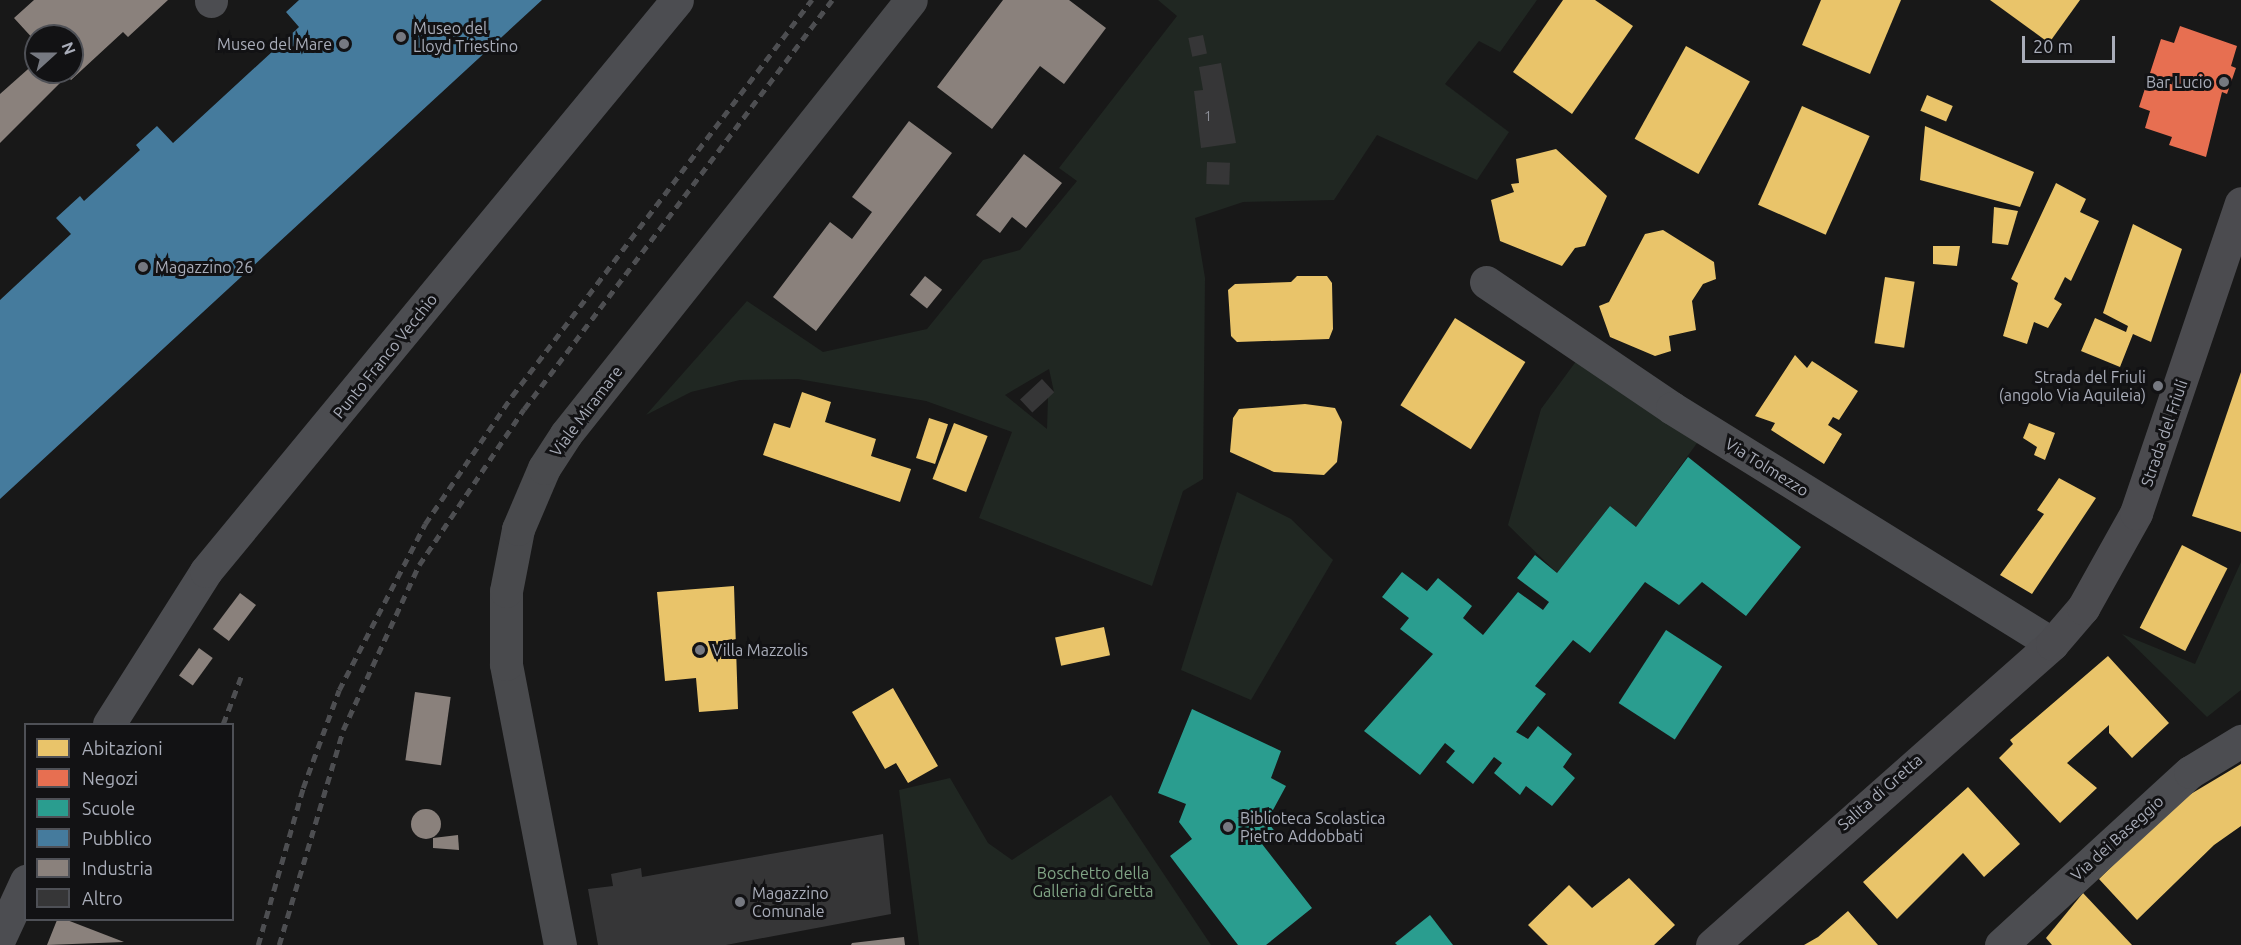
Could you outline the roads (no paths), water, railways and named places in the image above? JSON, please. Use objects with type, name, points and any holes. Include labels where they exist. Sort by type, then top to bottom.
[{"type":"main road","name":"Viale Miramare","points":[[560,945],[507,664],[506,591],[518,529],[544,468],[566,434],[911,0]]},
{"type":"main road","name":"Strada del Friuli","points":[[2052,644],[2099,585],[2136,513],[2241,203]]},
{"type":"main road","name":"Salita di Gretta","points":[[1712,945],[2052,644]]},
{"type":"street","name":"Punto Franco Vecchio","points":[[110,723],[206,571],[677,0]]},
{"type":"street","name":"Via Tolmezzo","points":[[1486,282],[1672,408],[2052,644]]},
{"type":"street","name":"Via dei Baseggio","points":[[2001,945],[2190,772],[2241,741]]},
{"type":"street","points":[[0,937],[24,885]]},
{"type":"railway","points":[[258,945],[303,788],[339,690],[425,524],[512,396],[812,0]]},
{"type":"railway","points":[[279,945],[343,730],[419,565],[524,409],[832,0]]},
{"type":"railway","points":[[223,723],[242,674]]},
{"type":"place","name":"Museo del Lloyd Triestino","points":[[401,37]]},
{"type":"place","name":"Museo del Mare","points":[[344,44]]},
{"type":"place","name":"Bar Lucio","points":[[2224,82]]},
{"type":"place","name":"Magazzino 26","points":[[143,267]]},
{"type":"place","name":"Strada del Friuli (angolo Via Aquileia)","points":[[2158,386]]},
{"type":"place","name":"Villa Mazzolis","points":[[700,650]]},
{"type":"place","name":"Biblioteca Scolastica Pietro Addobbati","points":[[1228,827]]},
{"type":"place","name":"Magazzino Comunale","points":[[740,902]]},
{"type":"park label","name":"Boschetto della Galleria di Gretta","points":[[1093,882]]}]
